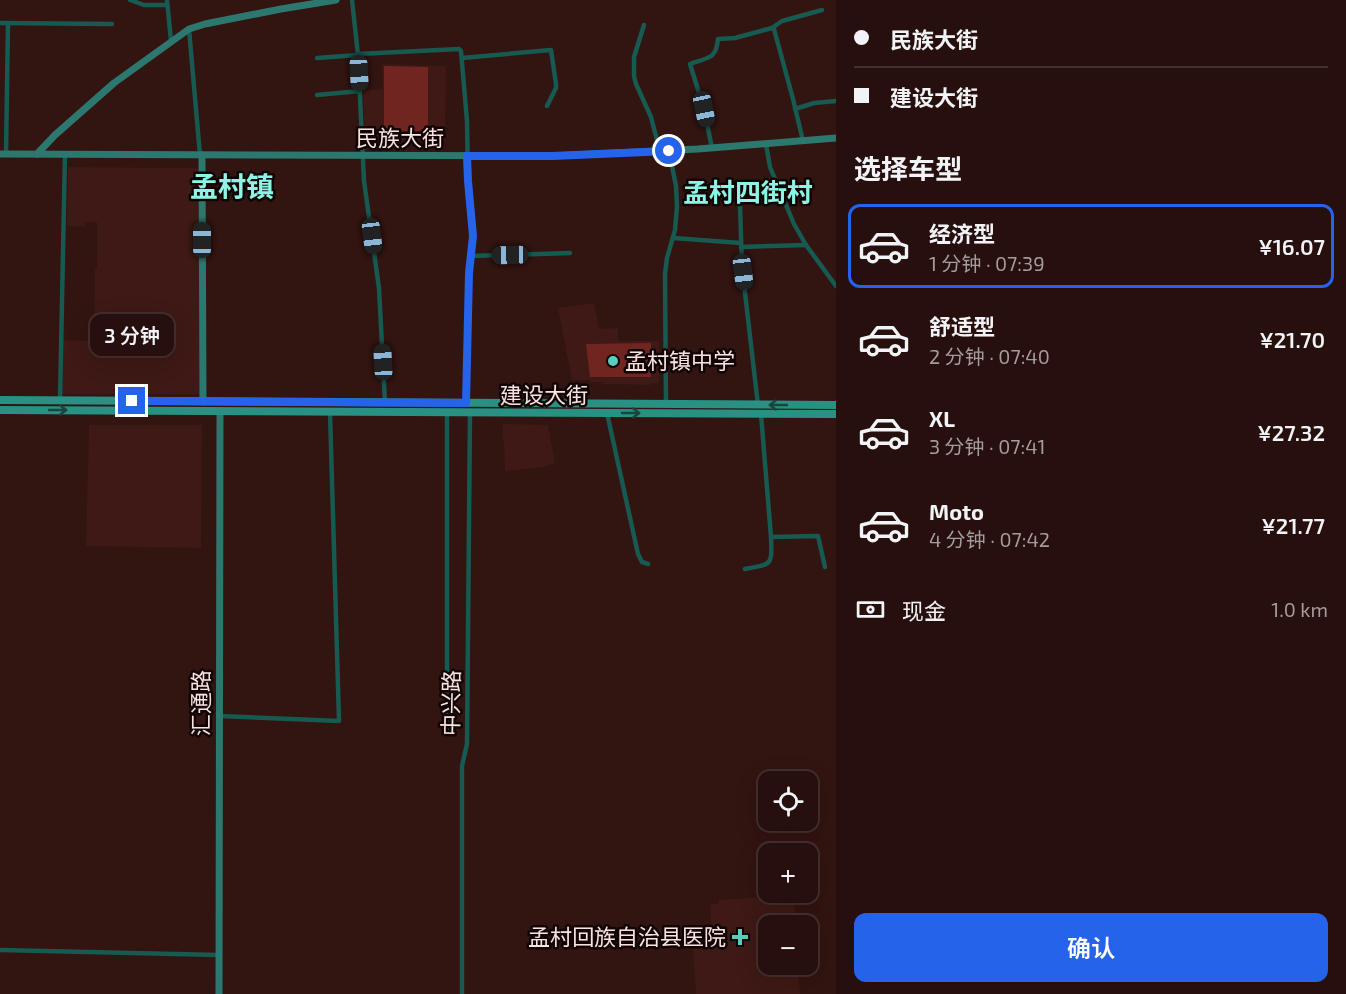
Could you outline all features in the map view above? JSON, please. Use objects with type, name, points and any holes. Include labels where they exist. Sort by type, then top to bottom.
[{"type":"main road","name":"建设大街","points":[[0,400],[836,405]]},
{"type":"main road","name":"建设大街","points":[[0,410],[836,414]]},
{"type":"street","points":[[37,154],[114,83],[189,29],[307,2],[336,0]]},
{"type":"street","points":[[352,0],[358,55],[364,181],[379,288],[385,403]]},
{"type":"street","points":[[133,1],[153,6],[167,2],[171,41]]},
{"type":"street","points":[[712,148],[704,109],[690,64],[712,56],[716,52],[718,39],[735,38],[772,28],[782,21],[822,10]]},
{"type":"street","points":[[0,23],[112,24]]},
{"type":"street","points":[[3,154],[8,23]]},
{"type":"street","points":[[644,25],[634,57],[634,76],[651,117],[660,152]]},
{"type":"street","points":[[772,28],[802,141]]},
{"type":"street","points":[[189,29],[201,155],[203,402]]},
{"type":"street","points":[[317,58],[459,49],[462,58],[467,121],[468,181],[473,226],[469,273],[466,403]]},
{"type":"street","points":[[462,58],[551,50],[556,88],[547,106]]},
{"type":"street","points":[[316,95],[360,91]]},
{"type":"street","points":[[795,109],[814,103],[836,101]]},
{"type":"street","name":"民族大街","points":[[3,154],[552,156],[660,152],[836,138]]},
{"type":"street","points":[[766,144],[770,167],[794,224],[806,245],[836,286]]},
{"type":"street","points":[[666,404],[665,274],[677,219],[677,197],[669,151]]},
{"type":"street","points":[[60,401],[65,154]]},
{"type":"street","points":[[740,205],[742,267],[758,405]]},
{"type":"street","points":[[673,238],[741,245],[806,245]]},
{"type":"street","points":[[471,256],[570,253]]},
{"type":"street","name":"汇通路","points":[[219,994],[220,411]]},
{"type":"street","points":[[219,716],[339,721],[330,412]]},
{"type":"street","points":[[447,413],[447,730]]},
{"type":"street","name":"中兴路","points":[[462,994],[462,766],[467,744],[470,413]]},
{"type":"street","points":[[607,413],[638,554],[642,562],[648,564]]},
{"type":"street","points":[[746,569],[765,565],[771,557],[760,414]]},
{"type":"street","points":[[771,537],[818,536],[825,567]]},
{"type":"street","points":[[0,950],[219,955]]},
{"type":"shaded area","points":[[382,64],[446,66],[445,140],[365,140],[363,91],[383,89]]},
{"type":"shaded area","points":[[384,66],[428,67],[428,138],[384,137]]},
{"type":"shaded area","points":[[68,167],[198,168],[200,394],[62,394],[62,340],[94,341],[95,269],[97,269],[97,222],[85,222],[85,227],[67,226]]},
{"type":"shaded area","name":"孟村镇中学","points":[[594,303],[599,329],[618,328],[618,341],[659,341],[659,383],[651,385],[603,384],[603,382],[590,382],[590,380],[572,380],[558,308]]},
{"type":"shaded area","points":[[651,343],[651,377],[590,377],[586,344]]},
{"type":"shaded area","points":[[503,424],[548,425],[555,463],[544,467],[505,471]]},
{"type":"shaded area","points":[[89,425],[202,425],[201,548],[86,546]]},
{"type":"shaded area","name":"孟村回族自治县医院","points":[[758,897],[758,903],[795,903],[795,915],[758,915],[758,975],[799,975],[800,994],[696,994],[693,949],[713,948],[710,904],[719,904],[719,900]]},
{"type":"place","name":"孟村镇中学","points":[[613,361]]},
{"type":"place","name":"孟村回族自治县医院","points":[[740,937]]},
{"type":"district","name":"孟村镇","points":[[232,187]]},
{"type":"district","name":"孟村四街村","points":[[748,193]]},
{"type":"route","points":[[132,401],[466,403],[469,273],[473,236],[467,156],[552,156],[669,151]]}]
